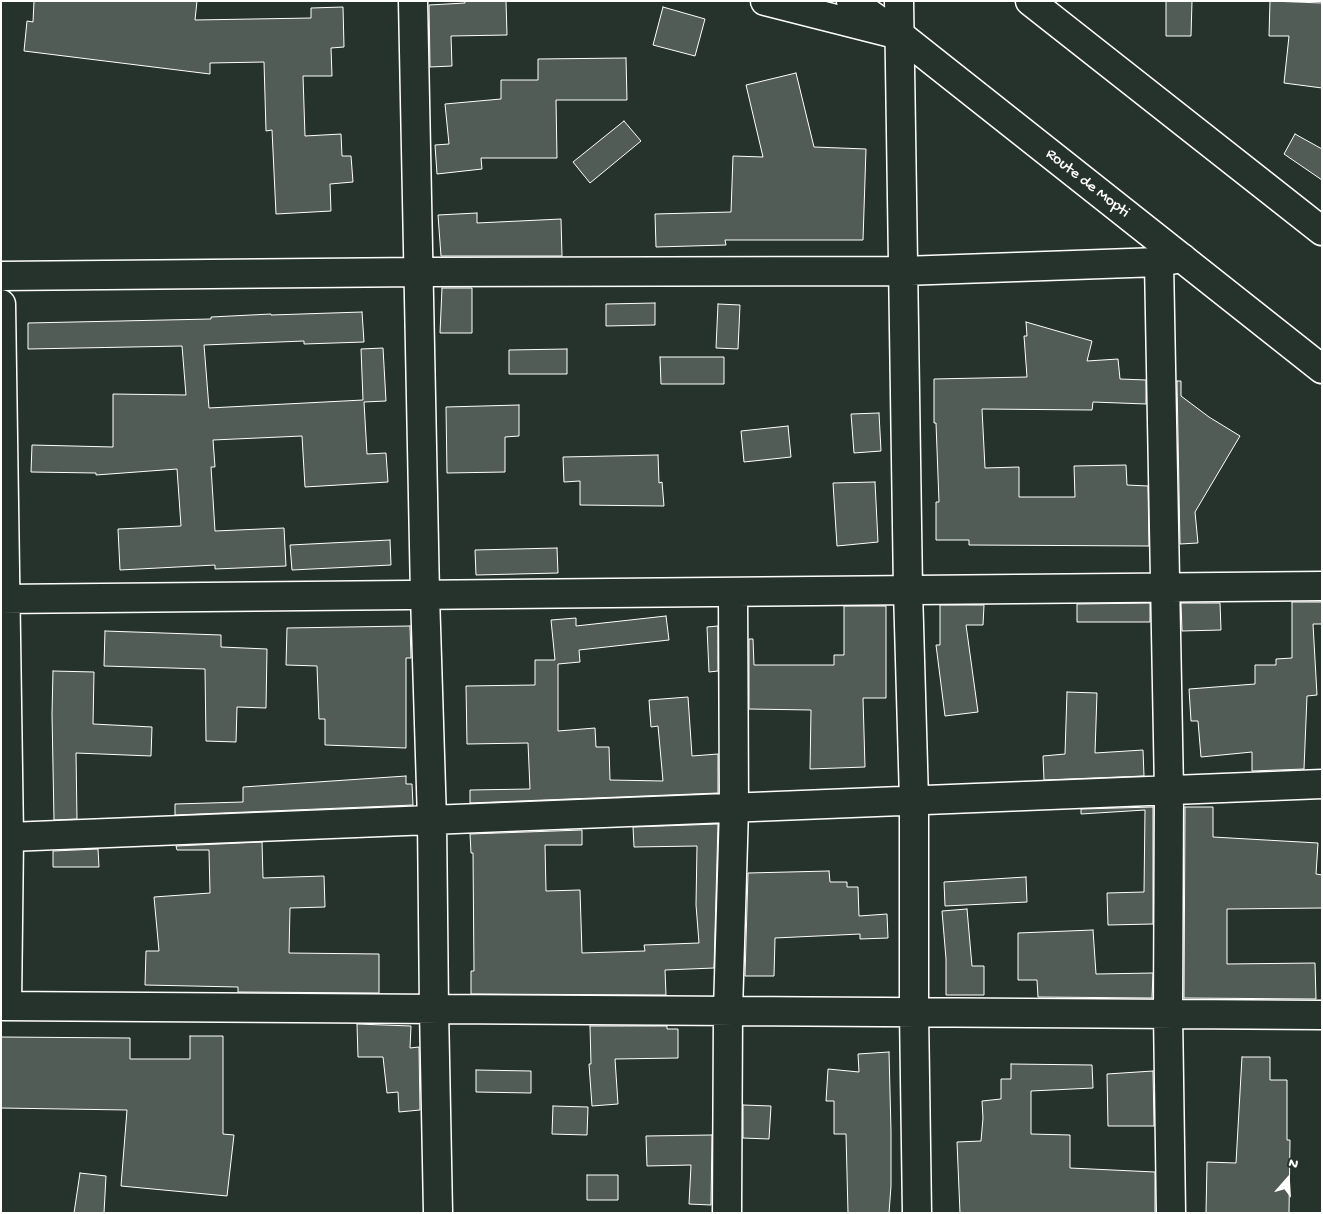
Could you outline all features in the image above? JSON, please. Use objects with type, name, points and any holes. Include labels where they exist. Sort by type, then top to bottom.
[{"type":"main road","points":[[413,1],[425,595],[432,820],[438,1213]]},
{"type":"main road","points":[[765,1],[900,35]]},
{"type":"main road","name":"Route de Mopti","points":[[851,1],[900,35],[1171,260],[1322,369]]},
{"type":"main road","points":[[899,1],[908,590],[914,800],[914,1012],[917,1213]]},
{"type":"main road","points":[[1030,1],[1322,231]]},
{"type":"main road","points":[[1,276],[418,272],[903,271],[1171,260],[1164,587],[1169,790],[1168,1014],[1171,1213]]},
{"type":"main road","points":[[1,304],[3,599],[9,837],[4,1006],[1322,1015]]},
{"type":"main road","points":[[3,599],[1322,586]]},
{"type":"main road","points":[[727,1213],[728,1011],[734,808],[733,593]]},
{"type":"main road","points":[[9,837],[1322,784]]},
{"type":"building","points":[[34,1],[197,1],[195,20],[311,18],[311,8],[343,7],[344,47],[331,48],[332,76],[303,76],[305,136],[341,134],[342,156],[351,156],[353,182],[330,184],[331,211],[276,214],[272,130],[266,131],[264,62],[210,63],[210,74],[24,51],[27,21],[33,22]]},
{"type":"building","points":[[465,1],[506,1],[507,35],[451,36],[452,66],[430,67],[429,5],[465,3]]},
{"type":"building","points":[[1166,1],[1192,1],[1191,36],[1166,36]]},
{"type":"building","points":[[1270,1],[1322,3],[1322,88],[1284,83],[1289,36],[1269,36]]},
{"type":"building","points":[[663,7],[705,19],[695,56],[653,45]]},
{"type":"building","points":[[626,58],[627,100],[556,100],[557,158],[481,158],[482,169],[437,174],[435,145],[449,144],[445,104],[501,99],[501,80],[538,80],[538,59]]},
{"type":"building","points":[[796,73],[814,147],[866,149],[863,240],[725,240],[726,245],[656,247],[655,214],[731,212],[733,156],[763,157],[746,85]]},
{"type":"building","points":[[624,121],[641,141],[590,183],[573,162]]},
{"type":"building","points":[[1295,134],[1322,149],[1322,180],[1284,154]]},
{"type":"building","points":[[477,213],[477,223],[561,219],[562,256],[441,256],[438,215]]},
{"type":"building","points":[[442,288],[472,288],[472,333],[440,333]]},
{"type":"building","points":[[655,303],[655,325],[606,326],[606,304]]},
{"type":"building","points":[[718,304],[740,305],[738,349],[716,348]]},
{"type":"building","points":[[362,312],[364,342],[304,344],[304,341],[204,345],[209,408],[363,400],[361,349],[383,348],[386,401],[364,402],[367,454],[386,453],[388,482],[305,487],[302,436],[213,440],[215,467],[211,467],[215,531],[284,528],[286,566],[215,569],[215,565],[120,570],[118,529],[181,526],[177,469],[96,475],[96,473],[31,472],[32,445],[113,447],[113,394],[186,395],[182,346],[28,349],[28,323],[211,319],[211,317],[271,314]]},
{"type":"building","points":[[1026,322],[1092,341],[1087,361],[1118,359],[1120,379],[1146,380],[1146,404],[1093,402],[1092,410],[982,409],[985,468],[1019,467],[1019,497],[1075,497],[1074,466],[1126,465],[1127,485],[1148,486],[1149,546],[969,545],[969,540],[936,540],[936,502],[939,502],[936,423],[934,423],[934,379],[1027,377],[1024,336],[1027,336]]},
{"type":"building","points":[[567,349],[567,374],[509,374],[509,350]]},
{"type":"building","points":[[660,357],[724,357],[724,384],[661,384]]},
{"type":"building","points":[[1177,381],[1181,381],[1181,396],[1209,417],[1240,436],[1195,512],[1198,543],[1180,544]]},
{"type":"building","points":[[519,405],[519,436],[505,437],[505,472],[447,473],[446,407]]},
{"type":"building","points":[[879,413],[881,451],[854,453],[851,414]]},
{"type":"building","points":[[788,426],[791,457],[744,462],[741,431]]},
{"type":"building","points":[[658,455],[659,483],[662,482],[664,506],[580,505],[580,481],[564,482],[563,457]]},
{"type":"building","points":[[875,482],[878,542],[837,546],[833,483]]},
{"type":"building","points":[[390,540],[391,565],[292,570],[290,545]]},
{"type":"building","points":[[557,548],[558,573],[476,575],[475,550]]},
{"type":"building","points":[[1292,602],[1322,602],[1322,624],[1313,624],[1317,695],[1307,696],[1304,769],[1252,771],[1252,752],[1201,757],[1198,721],[1191,721],[1189,689],[1255,684],[1255,665],[1276,665],[1276,659],[1292,658]]},
{"type":"building","points":[[1150,603],[1150,622],[1077,622],[1077,604]]},
{"type":"building","points":[[1181,603],[1220,603],[1221,630],[1182,631]]},
{"type":"building","points":[[940,605],[984,605],[983,625],[966,625],[978,712],[945,716],[936,645],[940,645]]},
{"type":"building","points":[[844,606],[886,606],[886,698],[863,698],[865,767],[810,769],[811,710],[749,709],[749,639],[753,639],[754,665],[834,665],[834,655],[844,655]]},
{"type":"building","points":[[666,616],[669,640],[579,650],[580,662],[558,664],[558,731],[595,728],[596,747],[609,747],[610,780],[663,781],[658,726],[651,727],[649,700],[688,697],[692,756],[718,754],[718,793],[470,803],[470,790],[530,789],[528,743],[467,744],[466,686],[535,685],[535,660],[555,660],[551,620],[576,618],[576,626]]},
{"type":"building","points":[[410,626],[411,658],[406,658],[406,748],[325,745],[325,719],[319,719],[317,666],[286,665],[287,628]]},
{"type":"building","points":[[718,626],[718,671],[709,672],[707,627]]},
{"type":"building","points":[[105,631],[221,635],[221,647],[267,649],[266,708],[237,707],[236,742],[206,741],[205,669],[104,666]]},
{"type":"building","points":[[53,671],[94,672],[93,724],[152,727],[151,756],[76,753],[77,819],[54,820]]},
{"type":"building","points":[[1067,692],[1097,693],[1095,753],[1143,750],[1144,776],[1044,780],[1043,756],[1065,754]]},
{"type":"building","points":[[406,776],[406,784],[412,784],[413,805],[175,815],[175,804],[243,802],[243,787]]},
{"type":"building","points":[[1153,807],[1153,924],[1108,925],[1107,893],[1144,892],[1145,810],[1081,814],[1081,809]]},
{"type":"building","points":[[1185,807],[1213,807],[1213,837],[1318,843],[1316,874],[1322,875],[1322,908],[1227,909],[1227,964],[1315,963],[1316,999],[1184,998]]},
{"type":"building","points":[[718,824],[714,968],[665,970],[666,995],[471,994],[471,971],[474,971],[473,853],[471,853],[470,834],[582,830],[582,845],[545,845],[546,891],[580,890],[582,953],[645,951],[644,945],[699,943],[696,905],[697,846],[634,847],[633,827]]},
{"type":"building","points":[[262,842],[263,878],[324,876],[325,907],[290,908],[289,953],[379,954],[379,993],[238,992],[238,987],[145,985],[146,951],[159,951],[154,897],[210,893],[209,850],[177,850],[176,846]]},
{"type":"building","points":[[98,849],[99,867],[53,867],[53,851]]},
{"type":"building","points":[[829,871],[830,882],[847,882],[847,887],[858,887],[859,916],[887,914],[888,938],[860,939],[860,934],[775,938],[774,976],[745,976],[748,873]]},
{"type":"building","points":[[1026,877],[1027,902],[945,906],[944,882]]},
{"type":"building","points":[[967,909],[972,966],[984,966],[984,995],[946,995],[946,959],[942,911]]},
{"type":"building","points":[[1093,930],[1096,974],[1153,973],[1152,998],[1038,997],[1037,980],[1018,980],[1018,933]]},
{"type":"building","points":[[357,1024],[411,1026],[410,1048],[419,1047],[420,1110],[399,1112],[398,1092],[387,1093],[383,1057],[358,1057]]},
{"type":"building","points":[[590,1026],[667,1026],[667,1029],[678,1029],[678,1058],[615,1059],[618,1104],[592,1106],[589,1064],[591,1064]]},
{"type":"building","points":[[190,1036],[223,1036],[223,1134],[234,1135],[227,1196],[121,1186],[127,1110],[1,1108],[1,1037],[130,1038],[130,1059],[190,1059]]},
{"type":"building","points":[[889,1052],[891,1186],[889,1213],[848,1213],[846,1134],[834,1134],[834,1101],[826,1101],[828,1069],[859,1072],[858,1054]]},
{"type":"building","points":[[1242,1057],[1270,1057],[1270,1080],[1287,1080],[1287,1140],[1290,1140],[1289,1213],[1206,1213],[1207,1162],[1236,1163]]},
{"type":"building","points":[[1011,1064],[1092,1065],[1093,1088],[1031,1091],[1031,1134],[1070,1135],[1070,1168],[1155,1172],[1155,1213],[960,1213],[957,1142],[981,1141],[982,1101],[1001,1099],[1001,1079],[1011,1079]]},
{"type":"building","points":[[476,1070],[531,1071],[531,1093],[476,1092]]},
{"type":"building","points":[[1153,1071],[1154,1126],[1108,1126],[1107,1074]]},
{"type":"building","points":[[743,1105],[771,1106],[769,1139],[743,1138]]},
{"type":"building","points":[[553,1106],[588,1107],[587,1135],[552,1134]]},
{"type":"building","points":[[712,1135],[711,1205],[689,1204],[691,1165],[647,1166],[646,1136]]},
{"type":"building","points":[[80,1173],[106,1176],[104,1213],[74,1213]]},
{"type":"building","points":[[587,1175],[618,1175],[618,1200],[587,1200]]}]
